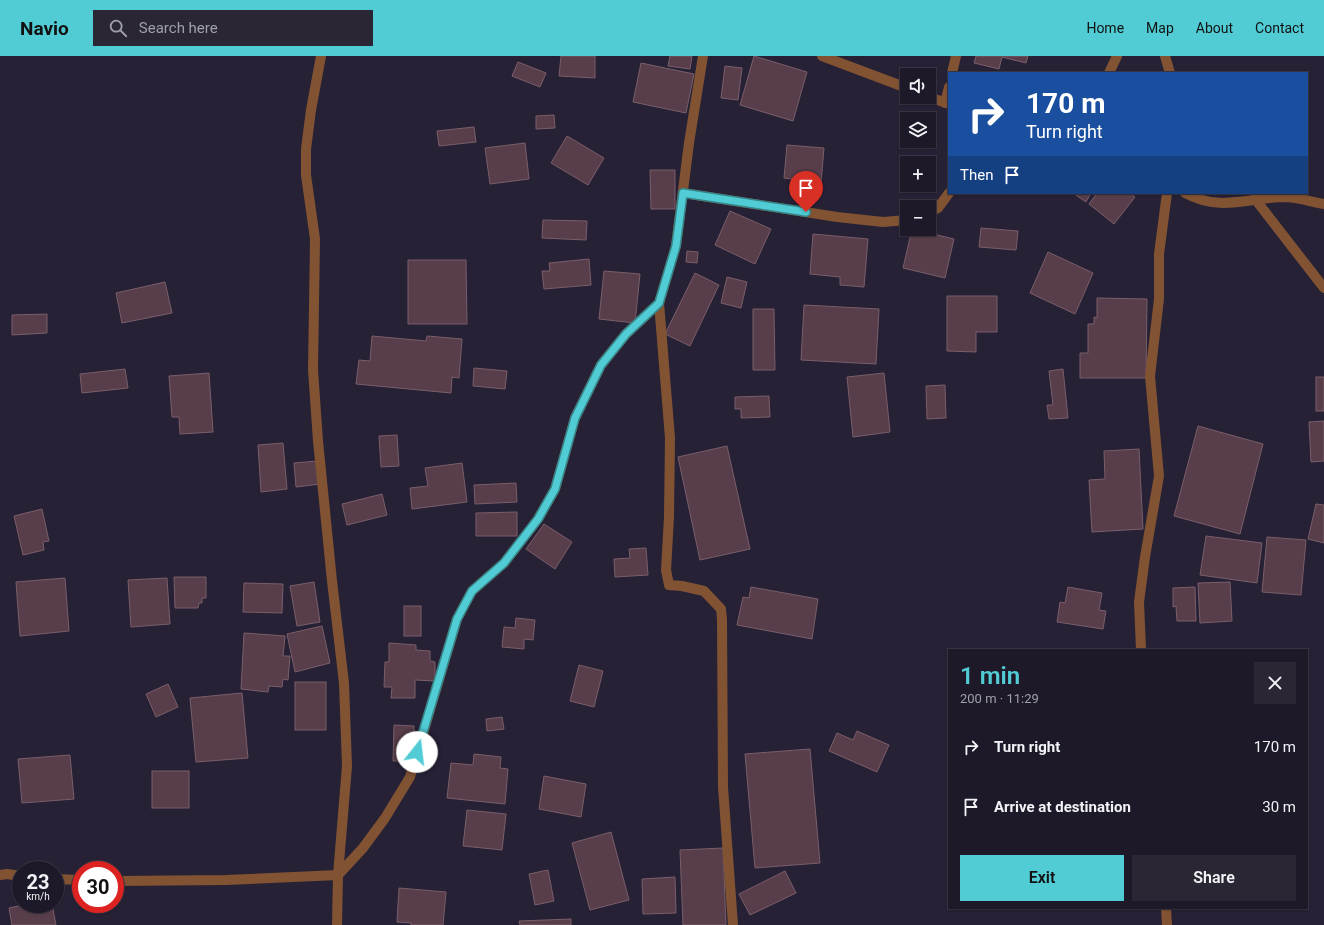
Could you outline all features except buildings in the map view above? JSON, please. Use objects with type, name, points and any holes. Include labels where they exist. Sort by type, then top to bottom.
[{"type":"street","points":[[321,56],[311,110],[306,149],[306,175],[315,239],[313,370],[322,480],[344,684],[347,766],[338,875],[337,925]]},
{"type":"street","points":[[703,56],[689,143],[676,246],[659,303],[670,438],[669,518],[666,570],[669,585],[682,586],[704,591],[721,609],[723,787],[733,925]]},
{"type":"street","points":[[822,56],[900,85]]},
{"type":"street","points":[[952,72],[956,56]]},
{"type":"street","points":[[1109,72],[1117,56]]},
{"type":"street","points":[[1164,56],[1170,72]]},
{"type":"street","points":[[936,100],[947,104]]},
{"type":"street","points":[[683,193],[837,217],[883,222],[900,221]]},
{"type":"street","points":[[936,209],[948,194]]},
{"type":"street","points":[[1141,649],[1139,602],[1159,476],[1150,376],[1159,299],[1159,254],[1167,194]]},
{"type":"street","points":[[1187,194],[1196,199],[1216,204],[1286,197],[1324,204]]},
{"type":"street","points":[[1255,199],[1324,288]]},
{"type":"street","points":[[124,880],[226,880],[338,875],[372,836],[410,777],[457,619],[472,591],[504,563],[538,519],[555,489],[575,418],[601,365],[626,334],[659,303]]},
{"type":"street","points":[[0,876],[7,874],[12,875]]},
{"type":"street","points":[[1166,909],[1167,925]]},
{"type":"route","points":[[417,752],[457,619],[472,591],[504,563],[538,519],[555,489],[575,418],[601,365],[626,334],[659,303],[676,246],[683,193],[806,212]]}]
